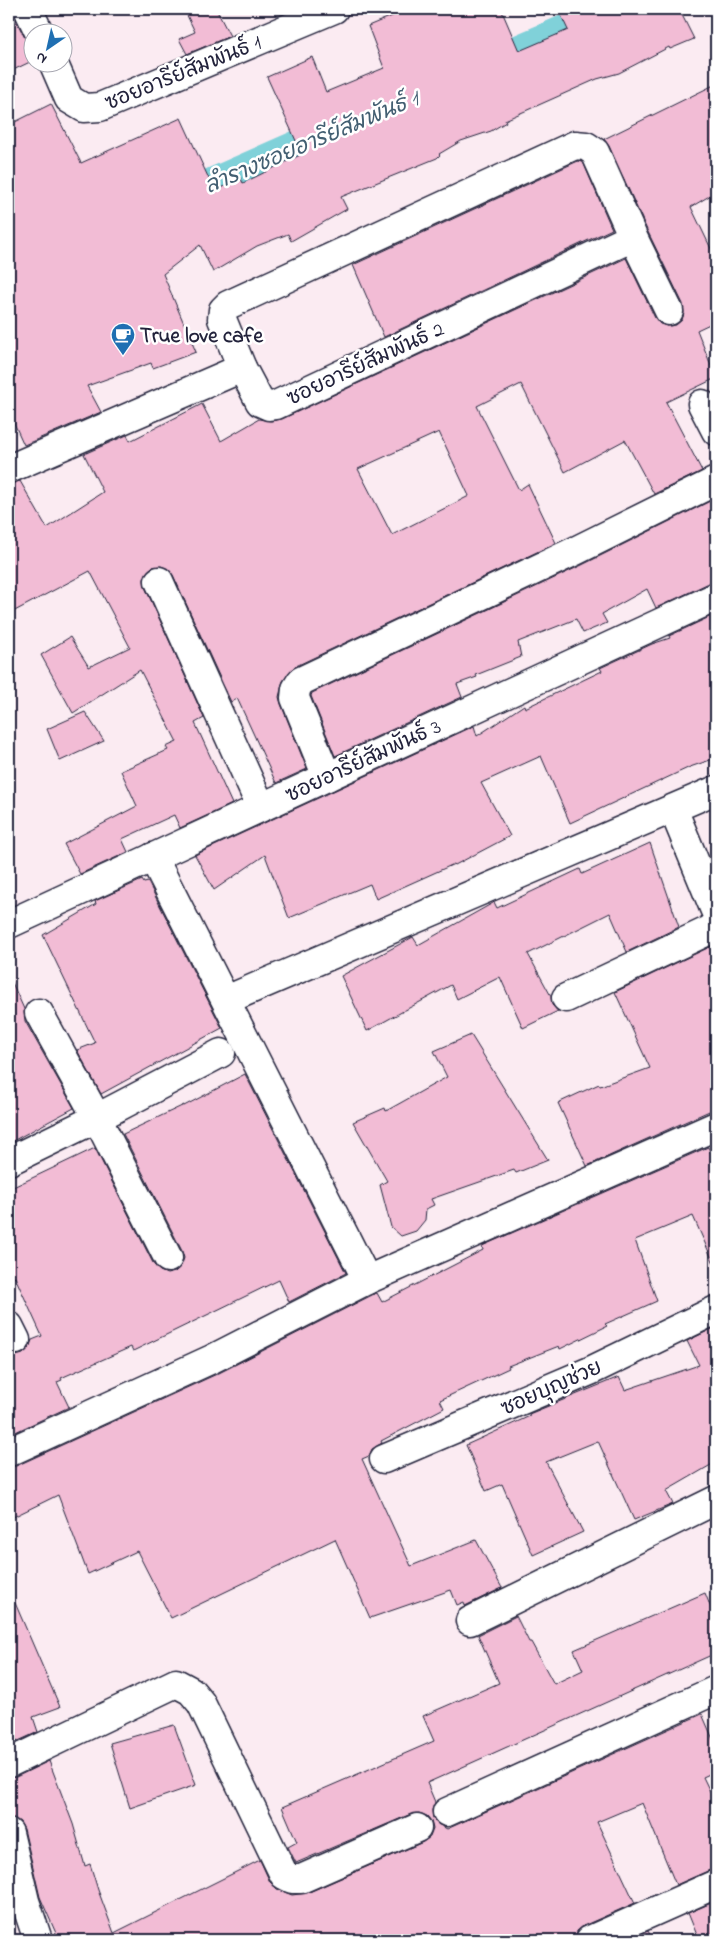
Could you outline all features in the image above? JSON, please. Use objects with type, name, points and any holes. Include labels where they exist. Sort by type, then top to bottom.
[{"type":"street","points":[[28,9],[34,22]]},
{"type":"street","name":"ซอยอารีย์สัมพันธ์ 1","points":[[57,72],[69,99],[84,108],[100,107],[334,9]]},
{"type":"street","points":[[9,469],[242,368],[222,318],[223,310],[228,305],[575,146],[586,146],[596,152],[633,237],[669,311]]},
{"type":"street","name":"ซอยอารีย์สัมพันธ์ 2","points":[[242,368],[260,402],[269,406],[276,405],[633,237]]},
{"type":"street","points":[[702,404],[716,431]]},
{"type":"street","points":[[327,777],[295,698],[296,689],[301,681],[575,551],[716,481]]},
{"type":"street","points":[[159,581],[261,807]]},
{"type":"street","name":"ซอยอารีย์สัมพันธ์ 3","points":[[9,924],[716,597]]},
{"type":"street","points":[[226,1000],[716,790]]},
{"type":"street","points":[[673,809],[716,913]]},
{"type":"street","points":[[153,857],[367,1280]]},
{"type":"street","points":[[566,998],[716,928]]},
{"type":"street","points":[[38,1013],[96,1118],[168,1258]]},
{"type":"street","points":[[9,1161],[221,1053]]},
{"type":"street","points":[[9,1452],[212,1359],[367,1280],[714,1133]]},
{"type":"street","name":"ซอยบุญช่วย","points":[[384,1459],[590,1371],[716,1310]]},
{"type":"street","points":[[470,1621],[716,1500]]},
{"type":"street","points":[[9,1763],[176,1683],[191,1691],[201,1703],[284,1875],[292,1879],[301,1879],[417,1828]]},
{"type":"street","points":[[447,1812],[716,1690]]},
{"type":"street","points":[[9,1834],[25,1900],[38,1940]]},
{"type":"street","points":[[590,1940],[716,1884]]},
{"type":"building","points":[[9,9],[13,9],[14,16],[22,32],[22,66],[9,72]]},
{"type":"building","points":[[184,9],[216,9],[230,36],[187,54],[179,39],[195,32]]},
{"type":"building","points":[[409,9],[501,9],[519,51],[568,30],[558,9],[679,9],[694,39],[670,49],[669,47],[619,73],[597,79],[505,120],[506,122],[491,131],[461,141],[439,154],[437,158],[341,197],[347,209],[291,241],[288,234],[257,246],[213,272],[200,245],[163,274],[196,352],[153,368],[151,363],[87,386],[101,412],[24,445],[9,412],[9,125],[51,104],[81,163],[181,118],[215,192],[240,177],[243,183],[302,154],[267,77],[312,57],[326,92],[384,68],[368,26]]},
{"type":"building","points":[[716,84],[716,192],[691,207],[716,259],[716,321],[697,330],[716,378],[666,402],[702,471],[654,494],[625,440],[565,472],[521,384],[477,406],[519,490],[528,484],[556,543],[294,667],[283,681],[279,697],[307,769],[276,783],[237,698],[231,702],[173,575],[168,569],[161,566],[152,567],[144,579],[145,587],[204,718],[195,723],[232,804],[180,828],[174,815],[122,839],[128,852],[80,874],[64,844],[137,806],[121,771],[168,750],[166,747],[177,742],[140,670],[73,713],[41,655],[70,637],[89,667],[130,647],[90,571],[9,614],[9,484],[20,481],[47,528],[103,492],[84,454],[127,435],[130,441],[202,404],[221,441],[259,419],[271,421],[282,419],[626,258],[655,318],[660,324],[667,326],[676,325],[682,320],[684,313],[683,304],[604,139]],"holes":[[[439,432],[469,496],[392,535],[358,469]]]},
{"type":"building","points":[[578,161],[583,162],[612,229],[384,337],[353,265]]},
{"type":"building","points":[[716,498],[716,582],[709,583],[656,608],[647,589],[602,614],[607,623],[583,633],[576,619],[518,642],[521,657],[457,684],[462,697],[335,756],[311,696],[312,693],[582,565]]},
{"type":"building","points":[[716,614],[716,758],[690,767],[570,823],[541,756],[481,783],[510,836],[455,865],[376,899],[370,884],[289,918],[265,855],[214,890],[195,855],[474,726],[477,736],[524,705],[525,708],[602,671],[600,668],[652,644],[670,638],[669,636]]},
{"type":"building","points":[[85,712],[104,741],[60,761],[47,729]]},
{"type":"building","points":[[650,843],[679,927],[627,952],[610,913],[528,954],[551,996],[552,1005],[558,1011],[523,1028],[500,977],[457,999],[451,985],[367,1031],[341,976],[413,937],[418,945],[494,902],[497,908],[580,869],[582,874]]},
{"type":"building","points":[[142,880],[144,883],[148,882],[222,1028],[101,1094],[77,1050],[95,1043],[43,935],[96,904],[95,901]]},
{"type":"building","points":[[716,944],[716,1108],[587,1166],[558,1103],[599,1084],[600,1086],[650,1068],[615,992]]},
{"type":"building","points":[[9,976],[24,1009],[25,1021],[74,1108],[9,1143]]},
{"type":"building","points":[[471,1035],[548,1160],[516,1173],[514,1170],[431,1199],[434,1205],[426,1209],[425,1220],[416,1231],[401,1236],[391,1227],[380,1185],[387,1181],[353,1122],[385,1108],[386,1111],[447,1077],[434,1051]]},
{"type":"building","points":[[245,1074],[346,1273],[289,1302],[279,1280],[133,1351],[131,1347],[61,1378],[62,1380],[57,1382],[69,1407],[9,1435],[9,1354],[16,1356],[23,1354],[29,1348],[32,1340],[42,1336],[15,1277],[9,1280],[9,1189],[95,1148],[154,1265],[160,1271],[167,1274],[175,1272],[181,1266],[184,1258],[182,1251],[123,1134],[184,1106]]},
{"type":"building","points":[[708,1147],[716,1162],[716,1268],[693,1216],[635,1240],[657,1301],[605,1324],[607,1326],[560,1349],[559,1346],[508,1366],[509,1368],[440,1400],[444,1408],[381,1441],[382,1443],[372,1449],[369,1456],[362,1459],[411,1566],[476,1540],[502,1588],[465,1606],[464,1602],[457,1605],[451,1590],[370,1618],[335,1539],[171,1618],[137,1551],[88,1574],[58,1495],[9,1519],[9,1467],[16,1466],[219,1373],[374,1294],[377,1293],[382,1302],[483,1250],[482,1246]]},
{"type":"building","points":[[716,1327],[716,1462],[666,1491],[673,1504],[634,1520],[598,1441],[546,1462],[583,1532],[533,1555],[502,1484],[486,1491],[466,1445],[530,1416],[529,1414],[619,1377],[625,1390],[699,1365],[687,1341]]},
{"type":"building","points":[[9,1589],[60,1707],[33,1717],[38,1732],[16,1742],[9,1727]]},
{"type":"building","points":[[705,1593],[716,1620],[716,1653],[427,1783],[435,1802],[432,1810],[433,1818],[438,1824],[447,1829],[702,1714],[716,1746],[716,1771],[703,1777],[716,1804],[716,1869],[676,1885],[642,1803],[597,1822],[635,1903],[583,1926],[577,1931],[575,1940],[59,1940],[40,1897],[24,1829],[20,1822],[14,1818],[9,1818],[9,1778],[16,1777],[49,1761],[73,1824],[85,1866],[90,1864],[114,1933],[260,1860],[270,1882],[277,1889],[292,1895],[307,1893],[423,1842],[430,1837],[433,1829],[431,1821],[427,1816],[419,1813],[411,1814],[296,1863],[288,1847],[297,1842],[282,1807],[434,1741],[423,1716],[499,1683],[478,1635],[516,1616],[554,1684],[583,1670],[574,1650]]},
{"type":"building","points":[[174,1725],[196,1785],[130,1808],[110,1743]]},
{"type":"building","points":[[716,1901],[716,1940],[699,1940],[688,1913]]},
{"type":"building","points":[[648,1931],[653,1940],[628,1940]]},
{"type":"waterway","name":"ลำรางซอยอารีย์สัมพันธ์ 1","points":[[478,68],[616,9]]},
{"type":"waterway","name":"ลำรางซอยอารีย์สัมพันธ์ 1","points":[[171,202],[339,128]]},
{"type":"place","name":"True love cafe","points":[[123,356]]}]
